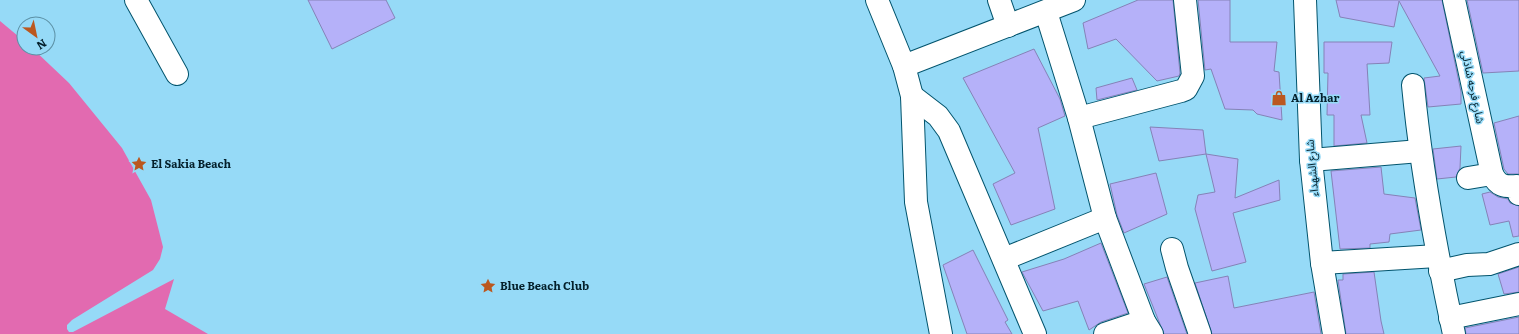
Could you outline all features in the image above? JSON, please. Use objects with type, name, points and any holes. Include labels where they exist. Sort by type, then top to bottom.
[{"type":"street","points":[[136,0],[177,74]]},
{"type":"street","points":[[877,0],[904,66],[912,96],[916,202],[941,334]]},
{"type":"street","points":[[999,0],[1008,26]]},
{"type":"street","points":[[904,66],[1074,0]]},
{"type":"street","points":[[1079,118],[1181,92],[1186,89],[1193,76],[1185,0]]},
{"type":"street","name":"شارع الشهداء","points":[[1305,0],[1311,160],[1322,263],[1334,334]]},
{"type":"street","name":"شارع فرحه شاذلي","points":[[1454,0],[1492,174]]},
{"type":"street","points":[[1046,12],[1079,118],[1105,218],[1148,327],[1105,334]]},
{"type":"street","points":[[1413,85],[1420,151],[1438,264],[1452,326],[1519,304]]},
{"type":"street","points":[[912,96],[938,116],[949,130],[1035,334]]},
{"type":"street","points":[[1311,160],[1420,151]]},
{"type":"street","points":[[1468,178],[1492,174],[1496,183],[1500,186],[1518,188]]},
{"type":"street","points":[[1004,259],[1105,218]]},
{"type":"street","points":[[1172,249],[1200,334]]},
{"type":"street","points":[[1322,263],[1438,264],[1467,266],[1488,264],[1519,254]]},
{"type":"shaded area","points":[[0,21],[16,34],[16,56],[40,56],[69,83],[122,148],[151,200],[163,247],[160,259],[153,270],[72,320],[67,325],[67,329],[69,332],[73,332],[174,279],[165,309],[208,334],[0,334]]},
{"type":"building","points":[[308,0],[386,0],[395,18],[332,49]]},
{"type":"building","points":[[1138,0],[1173,0],[1180,73],[1179,76],[1157,81],[1116,39],[1088,49],[1083,23]]},
{"type":"building","points":[[1198,0],[1230,0],[1230,42],[1277,42],[1274,71],[1279,72],[1282,120],[1257,114],[1253,110],[1225,109],[1211,69],[1205,70]]},
{"type":"building","points":[[1336,0],[1442,0],[1461,92],[1461,104],[1428,107],[1424,78],[1440,76],[1399,1],[1394,27],[1340,17]]},
{"type":"building","points":[[1467,0],[1519,0],[1519,71],[1483,73]]},
{"type":"building","points":[[1324,42],[1392,42],[1389,63],[1367,64],[1370,115],[1361,115],[1367,143],[1334,146],[1334,115],[1327,115],[1328,73],[1324,73]]},
{"type":"building","points":[[1034,49],[1060,99],[1065,116],[1038,128],[1055,209],[1011,225],[993,184],[1015,173],[963,78]]},
{"type":"building","points":[[1132,78],[1137,90],[1097,100],[1096,88]]},
{"type":"building","points":[[1519,116],[1519,174],[1508,174],[1504,169],[1494,123]]},
{"type":"building","points":[[1150,127],[1203,130],[1206,154],[1159,161]]},
{"type":"building","points":[[1461,146],[1460,168],[1456,177],[1437,179],[1433,149]]},
{"type":"building","points":[[1206,154],[1238,159],[1235,198],[1279,180],[1280,200],[1233,213],[1246,262],[1212,271],[1195,209],[1198,195],[1215,192]]},
{"type":"building","points":[[1381,167],[1384,194],[1415,198],[1421,230],[1390,234],[1389,242],[1370,244],[1370,248],[1340,249],[1331,171]]},
{"type":"building","points":[[1156,173],[1167,214],[1124,233],[1117,215],[1110,184]]},
{"type":"building","points":[[1490,192],[1498,197],[1508,199],[1510,203],[1519,206],[1519,236],[1513,237],[1509,221],[1490,225],[1482,194]]},
{"type":"building","points":[[1101,243],[1128,313],[1101,322],[1089,330],[1078,301],[1043,311],[1022,272],[1064,259]]},
{"type":"building","points":[[973,250],[1008,320],[1005,322],[1012,334],[967,334],[943,265]]},
{"type":"building","points":[[1519,267],[1519,292],[1504,294],[1498,274]]},
{"type":"building","points":[[1374,272],[1384,334],[1346,334],[1338,280],[1343,280],[1343,274]]},
{"type":"building","points":[[1228,276],[1234,308],[1314,292],[1321,334],[1212,334],[1195,283]]},
{"type":"building","points":[[1167,277],[1187,334],[1164,334],[1144,284]]},
{"type":"building","points":[[1519,317],[1519,334],[1466,334],[1465,328]]},
{"type":"place","name":"Al Azhar","points":[[1279,98]]},
{"type":"place","name":"El Sakia Beach","points":[[139,164]]},
{"type":"place","name":"Blue Beach Club","points":[[488,286]]}]
